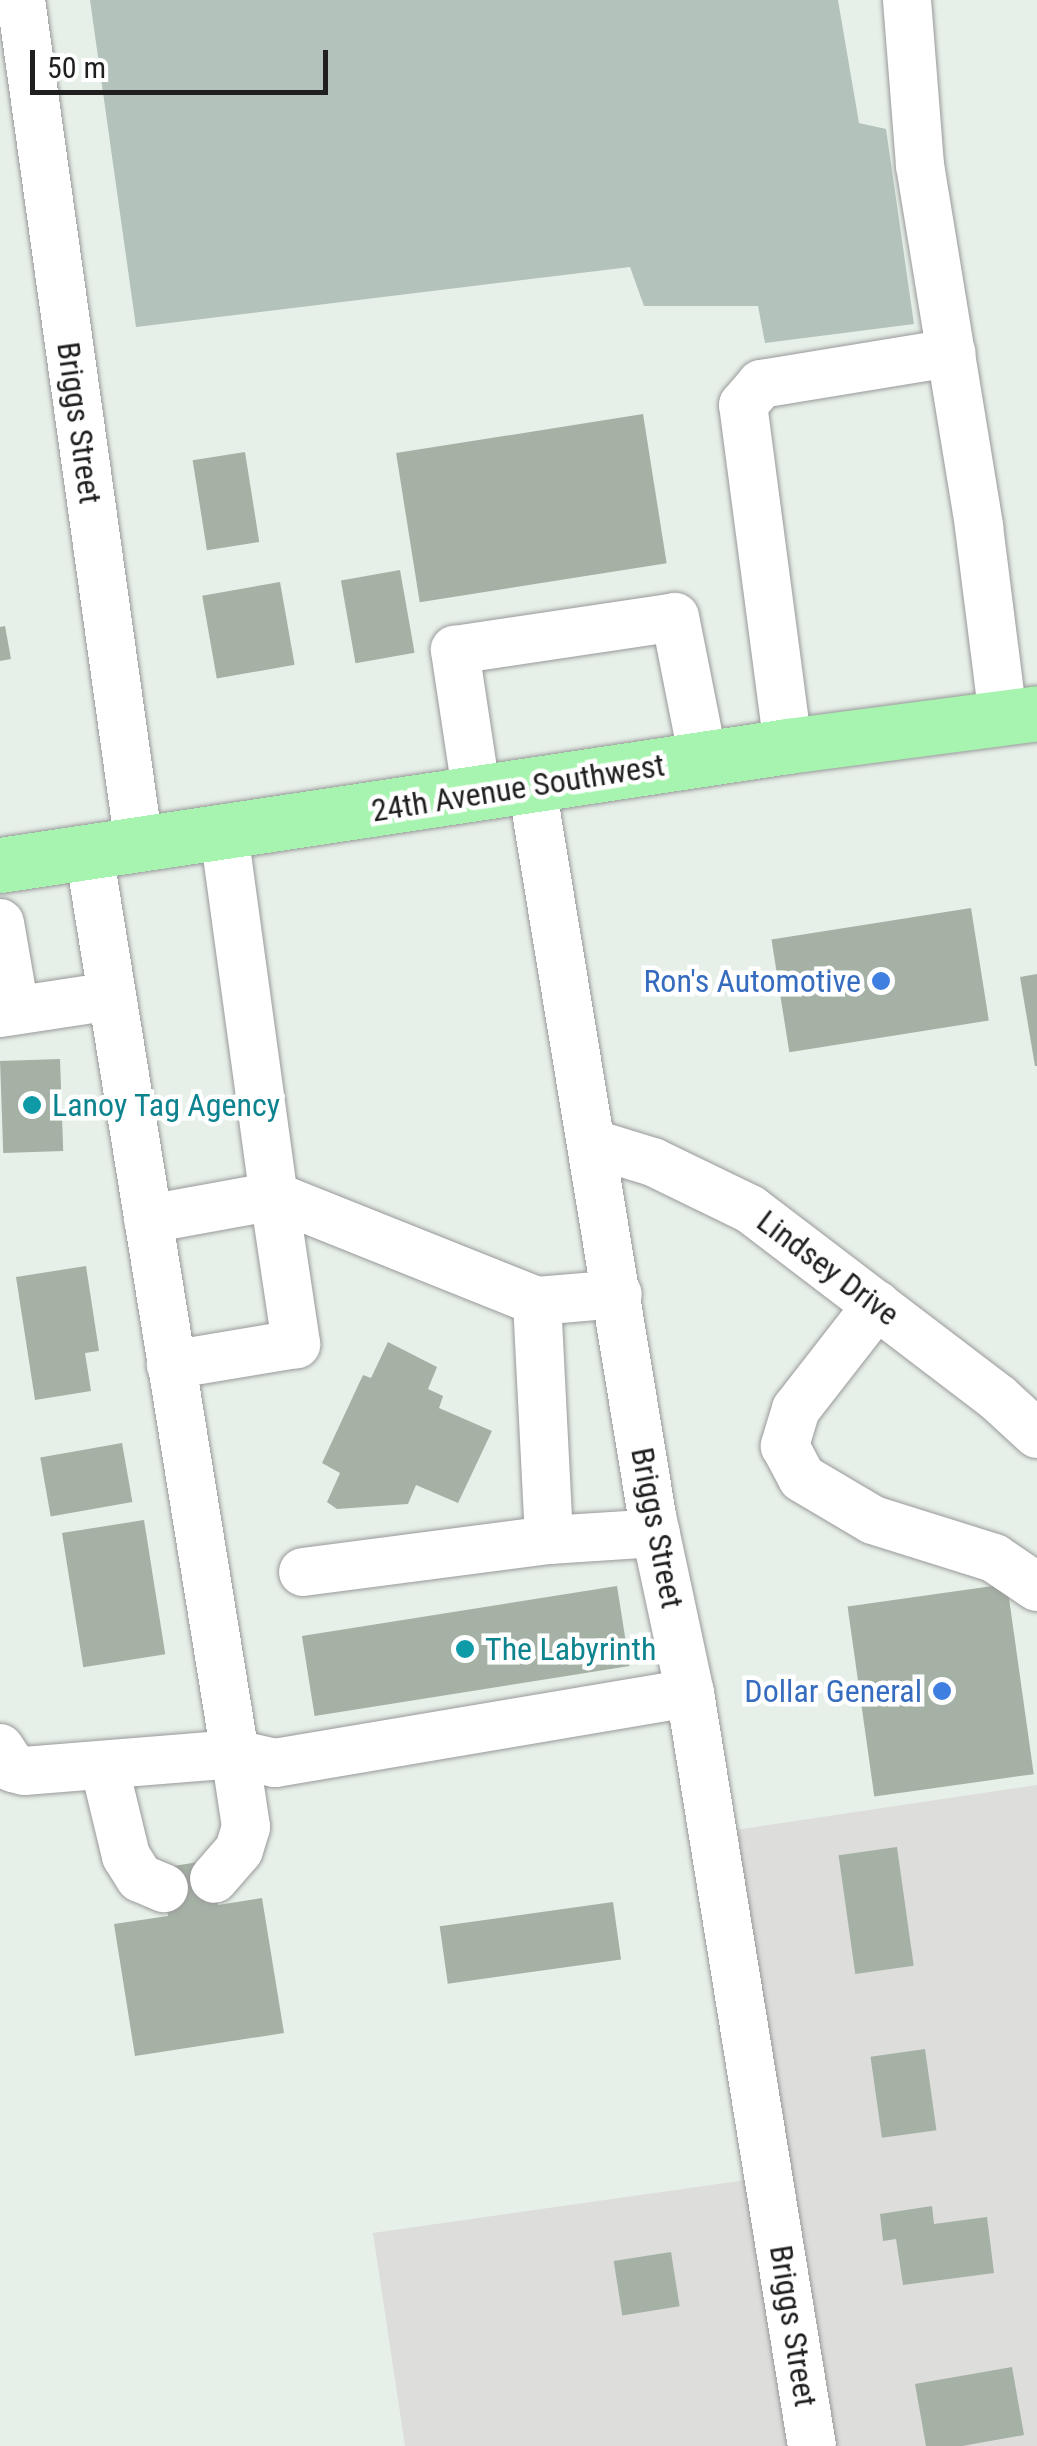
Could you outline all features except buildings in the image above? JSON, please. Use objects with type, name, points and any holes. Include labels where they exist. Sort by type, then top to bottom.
[{"type":"main road","name":"24th Avenue Southwest","points":[[0,865],[477,796],[788,746],[1020,716]]},
{"type":"street","name":"Briggs Street","points":[[22,0],[114,849],[112,996],[246,1827],[239,1850],[214,1878]]},
{"type":"street","points":[[907,0],[920,164],[979,527],[1020,716]]},
{"type":"street","points":[[788,746],[743,405],[761,384],[951,353]]},
{"type":"street","points":[[477,796],[454,650],[675,617],[702,759]]},
{"type":"street","name":"Briggs Street","points":[[532,787],[656,1533],[690,1693],[812,2446]]},
{"type":"street","points":[[171,1366],[296,1344],[224,833]]},
{"type":"street","points":[[0,923],[8,1012],[112,996]]},
{"type":"street","name":"Lindsey Drive","points":[[594,1144],[653,1162],[750,1209],[877,1304],[1037,1434]]},
{"type":"street","points":[[148,1219],[274,1196],[537,1301],[618,1294]]},
{"type":"street","points":[[537,1301],[549,1540]]},
{"type":"street","points":[[877,1304],[796,1409],[785,1446],[802,1478],[873,1520],[994,1558],[1037,1587]]},
{"type":"street","points":[[303,1572],[549,1540],[656,1533]]},
{"type":"street","points":[[0,1748],[13,1768],[24,1771],[235,1754],[275,1763],[690,1693]]},
{"type":"street","points":[[104,1765],[126,1856],[140,1878],[164,1888]]},
{"type":"shaded area","points":[[90,0],[838,0],[859,123],[886,129],[914,324],[765,343],[758,306],[644,306],[630,267],[136,327]]},
{"type":"shaded area","points":[[1037,1785],[1037,2446],[405,2446],[373,2233],[782,2175],[729,1831]]},
{"type":"place","name":"Ron's Automotive","points":[[881,981]]},
{"type":"place","name":"Lanoy Tag Agency","points":[[32,1105]]},
{"type":"place","name":"The Labyrinth","points":[[465,1649]]},
{"type":"place","name":"Dollar General","points":[[942,1691]]}]
